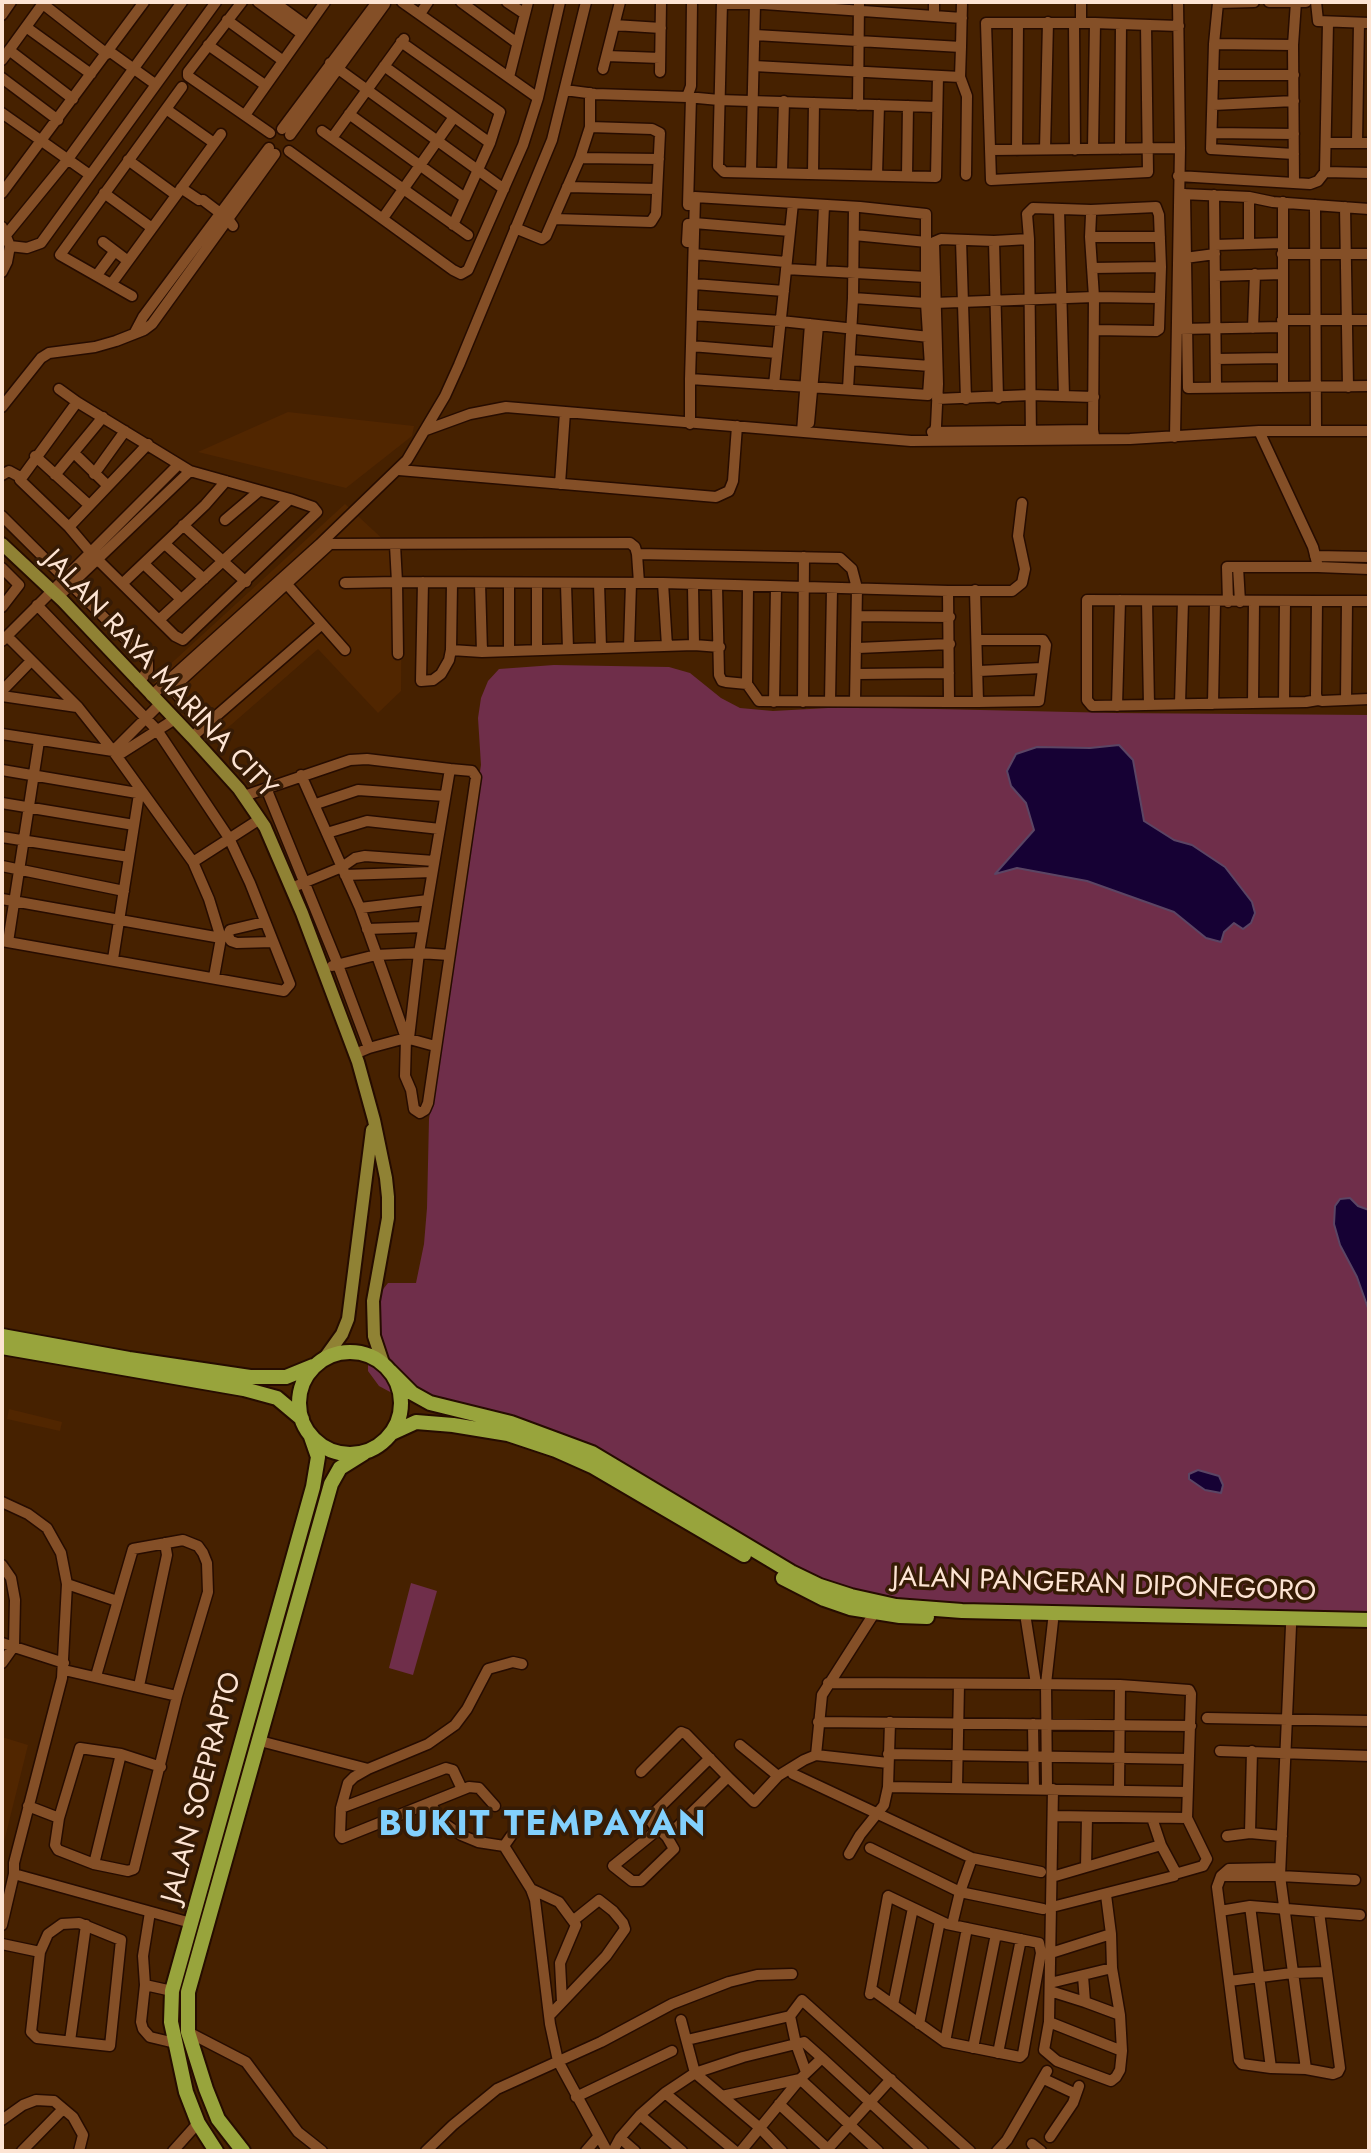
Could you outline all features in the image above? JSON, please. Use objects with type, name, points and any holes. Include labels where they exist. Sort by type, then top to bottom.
[{"type":"highway","points":[[2,1336],[129,1360],[250,1377],[286,1377],[320,1362],[346,1352],[362,1353],[378,1360],[398,1386],[401,1402],[399,1418],[392,1433],[380,1446],[364,1453],[347,1455],[330,1450],[315,1441],[299,1411],[299,1394],[305,1377],[320,1362]]},
{"type":"highway","points":[[2,1347],[244,1389],[277,1398],[302,1419]]},
{"type":"highway","name":"JALAN PANGERAN DIPONEGORO","points":[[387,1369],[412,1393],[430,1403],[511,1423],[592,1453],[791,1572],[820,1586],[851,1596],[896,1606],[962,1611],[1369,1620]]},
{"type":"highway","name":"JALAN PANGERAN DIPONEGORO","points":[[392,1433],[416,1422],[453,1425],[508,1434],[556,1450],[592,1466],[824,1599],[875,1612],[900,1616],[1369,1629]]},
{"type":"highway","name":"JALAN SOEPRAPTO","points":[[216,2151],[198,2123],[186,2092],[171,2022],[172,1992],[313,1487],[318,1457],[310,1434]]},
{"type":"highway","name":"JALAN SOEPRAPTO","points":[[243,2151],[218,2119],[188,2032],[188,1992],[331,1484],[340,1468],[364,1453]]},
{"type":"highway","points":[[256,1690],[264,1687],[273,1695]]},
{"type":"main road","name":"JALAN RAYA MARINA CITY","points":[[2,544],[56,593],[175,719],[244,796],[260,819],[323,969],[355,1054],[374,1120],[388,1197],[388,1218],[373,1301],[374,1336],[387,1369]]},
{"type":"main road","name":"JALAN RAYA MARINA CITY","points":[[320,1362],[342,1334],[348,1319],[374,1120]]},
{"type":"street","points":[[2,15],[11,2]]},
{"type":"street","points":[[2,193],[144,2]]},
{"type":"street","points":[[2,272],[8,262],[10,246],[4,231],[68,159],[182,2]]},
{"type":"street","points":[[10,246],[27,247],[41,243],[215,2]]},
{"type":"street","points":[[242,2],[189,71],[188,76],[270,133],[286,132]]},
{"type":"street","points":[[258,2],[305,30]]},
{"type":"street","points":[[274,2],[305,30]]},
{"type":"street","points":[[245,115],[325,2]]},
{"type":"street","points":[[286,132],[382,2],[394,5],[401,2],[538,98]]},
{"type":"street","points":[[420,14],[428,2]]},
{"type":"street","points":[[461,2],[517,43]]},
{"type":"street","points":[[507,2],[525,14]]},
{"type":"street","points":[[509,77],[528,2]]},
{"type":"street","points":[[289,151],[461,274],[468,270],[523,145],[538,98],[560,2]]},
{"type":"street","points":[[115,753],[146,718],[156,700],[325,544],[399,470],[426,430],[459,365],[552,140],[586,2]]},
{"type":"street","points":[[603,69],[620,2]]},
{"type":"street","points":[[660,72],[661,2]]},
{"type":"street","points":[[687,242],[692,2]]},
{"type":"street","points":[[904,2],[904,13]]},
{"type":"street","points":[[934,2],[934,16]]},
{"type":"street","points":[[961,2],[960,77],[967,96],[967,175]]},
{"type":"street","points":[[1075,150],[1078,23],[1081,2]]},
{"type":"street","points":[[1175,437],[1185,258],[1178,176],[1178,2]]},
{"type":"street","points":[[1254,2],[1218,3],[1211,149],[1294,153]]},
{"type":"street","points":[[1269,2],[1306,2]]},
{"type":"street","points":[[1294,183],[1293,45],[1296,2]]},
{"type":"street","points":[[1316,2],[1317,20],[1328,23],[1364,23],[1357,142]]},
{"type":"street","points":[[2,60],[43,3],[155,85]]},
{"type":"street","points":[[938,76],[936,177],[724,172],[718,166],[722,3],[858,6],[962,18]]},
{"type":"street","points":[[751,171],[755,35],[761,3]]},
{"type":"street","points":[[858,6],[858,105]]},
{"type":"street","points":[[227,20],[282,60]]},
{"type":"street","points":[[1045,149],[1048,22]]},
{"type":"street","points":[[1146,24],[1148,172],[991,180],[986,23],[1048,22],[1146,24],[1179,26]]},
{"type":"street","points":[[1017,150],[1018,23]]},
{"type":"street","points":[[1093,149],[1095,23]]},
{"type":"street","points":[[1178,176],[1315,183],[1325,172],[1328,23]]},
{"type":"street","points":[[1120,149],[1121,24]]},
{"type":"street","points":[[614,25],[661,28]]},
{"type":"street","points":[[26,27],[91,74]]},
{"type":"street","points":[[755,35],[961,47]]},
{"type":"street","points":[[332,138],[403,40],[500,112],[490,143],[453,225]]},
{"type":"street","points":[[1214,44],[1293,45]]},
{"type":"street","points":[[208,45],[265,85]]},
{"type":"street","points":[[9,50],[73,99]]},
{"type":"street","points":[[607,56],[660,58]]},
{"type":"street","points":[[334,66],[504,189]]},
{"type":"street","points":[[384,66],[490,143]]},
{"type":"street","points":[[754,66],[960,77]]},
{"type":"street","points":[[1214,75],[1294,75]]},
{"type":"street","points":[[2,78],[58,120]]},
{"type":"street","points":[[132,296],[60,255],[182,87]]},
{"type":"street","points":[[565,90],[719,100],[937,107]]},
{"type":"street","points":[[515,228],[542,239],[546,236],[580,158],[590,127],[590,93]]},
{"type":"street","points":[[1213,105],[1294,101]]},
{"type":"street","points":[[782,172],[784,102]]},
{"type":"street","points":[[813,173],[814,103]]},
{"type":"street","points":[[877,175],[879,105]]},
{"type":"street","points":[[907,176],[908,106]]},
{"type":"street","points":[[166,109],[214,144]]},
{"type":"street","points":[[2,113],[90,175]]},
{"type":"street","points":[[349,114],[465,198]]},
{"type":"street","points":[[383,218],[454,117]]},
{"type":"street","points":[[554,219],[651,222],[656,214],[660,133],[656,130],[590,127]]},
{"type":"street","points":[[322,131],[468,235]]},
{"type":"street","points":[[272,151],[284,154],[289,151],[292,141],[286,132]]},
{"type":"street","points":[[270,133],[267,140],[272,151]]},
{"type":"street","points":[[1212,133],[1294,134]]},
{"type":"street","points":[[112,283],[221,134]]},
{"type":"street","points":[[1326,143],[1369,143]]},
{"type":"street","points":[[991,150],[1180,148]]},
{"type":"street","points":[[2,407],[41,358],[49,353],[95,347],[133,334],[154,312],[225,219],[272,151]]},
{"type":"street","points":[[580,158],[659,159]]},
{"type":"street","points":[[128,160],[225,219]]},
{"type":"street","points":[[1325,172],[1369,173]]},
{"type":"street","points":[[567,187],[657,189]]},
{"type":"street","points":[[104,193],[152,228]]},
{"type":"street","points":[[1181,194],[1249,197],[1369,209]]},
{"type":"street","points":[[1181,194],[1181,329],[1188,388],[1369,386]]},
{"type":"street","points":[[690,424],[695,197],[700,195],[924,212],[928,218],[926,277],[937,399],[936,426],[932,436]]},
{"type":"street","points":[[1214,195],[1216,387]]},
{"type":"street","points":[[1249,197],[1250,243]]},
{"type":"street","points":[[774,385],[793,202]]},
{"type":"street","points":[[1283,202],[1283,387]]},
{"type":"street","points":[[1315,205],[1316,430]]},
{"type":"street","points":[[821,271],[824,206]]},
{"type":"street","points":[[848,389],[854,207]]},
{"type":"street","points":[[1345,207],[1348,387]]},
{"type":"street","points":[[1031,435],[1029,210],[1158,208],[1161,267],[1159,325],[1156,331],[1094,330]]},
{"type":"street","points":[[1059,209],[1064,396]]},
{"type":"street","points":[[1091,215],[1094,435]]},
{"type":"street","points":[[694,223],[790,231]]},
{"type":"street","points":[[854,235],[927,242]]},
{"type":"street","points":[[1090,237],[1160,237]]},
{"type":"street","points":[[690,380],[928,395],[934,242],[941,239],[1029,239]]},
{"type":"street","points":[[961,240],[967,399]]},
{"type":"street","points":[[994,241],[998,397]]},
{"type":"street","points":[[103,242],[128,261]]},
{"type":"street","points":[[1185,258],[1250,243],[1282,243]]},
{"type":"street","points":[[97,275],[114,252]]},
{"type":"street","points":[[694,254],[821,271],[926,277]]},
{"type":"street","points":[[1282,254],[1369,254]]},
{"type":"street","points":[[1092,268],[1161,267]]},
{"type":"street","points":[[1253,328],[1255,274]]},
{"type":"street","points":[[1215,276],[1282,274]]},
{"type":"street","points":[[694,284],[784,291]]},
{"type":"street","points":[[853,298],[930,303],[1160,298]]},
{"type":"street","points":[[692,315],[781,321],[929,337]]},
{"type":"street","points":[[1181,329],[1253,328],[1315,319],[1369,320]]},
{"type":"street","points":[[805,432],[814,325]]},
{"type":"street","points":[[691,346],[777,353]]},
{"type":"street","points":[[1216,359],[1282,358]]},
{"type":"street","points":[[850,360],[930,366]]},
{"type":"street","points":[[2,475],[9,471],[20,477],[94,556],[179,639],[186,639],[317,515],[313,507],[190,471],[59,389]]},
{"type":"street","points":[[937,399],[1030,395],[1094,397]]},
{"type":"street","points":[[20,477],[77,402]]},
{"type":"street","points":[[426,430],[489,409],[506,407],[911,441],[932,436],[1175,437],[1259,431],[1369,430]]},
{"type":"street","points":[[560,484],[565,412]]},
{"type":"street","points":[[55,475],[103,417]]},
{"type":"street","points":[[399,470],[716,497],[729,491],[733,481],[737,426]]},
{"type":"street","points":[[94,474],[125,431]]},
{"type":"street","points":[[1259,431],[1313,547],[1318,567]]},
{"type":"street","points":[[69,527],[148,444]]},
{"type":"street","points":[[74,453],[107,485]]},
{"type":"street","points":[[35,456],[89,505]]},
{"type":"street","points":[[94,556],[178,465]]},
{"type":"street","points":[[190,471],[56,593],[37,605],[4,638],[78,708],[115,753],[193,862],[209,899],[221,938],[214,977]]},
{"type":"street","points":[[123,583],[205,505],[226,481]]},
{"type":"street","points":[[225,520],[258,492]]},
{"type":"street","points":[[159,620],[289,499]]},
{"type":"street","points":[[345,583],[663,583],[694,586],[1012,591],[1022,583],[1026,569],[1018,536],[1022,503]]},
{"type":"street","points":[[2,516],[148,661],[148,670],[139,683]]},
{"type":"street","points":[[183,524],[246,582]]},
{"type":"street","points":[[325,544],[631,543],[637,554],[629,647]]},
{"type":"street","points":[[165,544],[204,579]]},
{"type":"street","points":[[395,545],[398,654]]},
{"type":"street","points":[[637,554],[840,558],[852,569],[857,588],[858,674],[855,701]]},
{"type":"street","points":[[1315,556],[1369,557]]},
{"type":"street","points":[[803,702],[804,557]]},
{"type":"street","points":[[144,564],[181,599]]},
{"type":"street","points":[[1228,602],[1227,567],[1369,569]]},
{"type":"street","points":[[1238,567],[1240,602]]},
{"type":"street","points":[[2,568],[19,585],[2,607]]},
{"type":"street","points":[[284,581],[345,650]]},
{"type":"street","points":[[203,727],[176,692],[175,686],[284,581]]},
{"type":"street","points":[[423,582],[421,681],[433,680],[441,674],[449,660],[452,583]]},
{"type":"street","points":[[480,583],[482,652]]},
{"type":"street","points":[[537,583],[537,649]]},
{"type":"street","points":[[599,583],[601,648]]},
{"type":"street","points":[[663,583],[667,646]]},
{"type":"street","points":[[509,584],[509,649]]},
{"type":"street","points":[[566,584],[568,649]]},
{"type":"street","points":[[694,586],[694,645]]},
{"type":"street","points":[[717,586],[719,675],[722,681],[747,684]]},
{"type":"street","points":[[748,587],[747,684],[757,700],[1039,701],[1046,645],[1043,640],[978,640]]},
{"type":"street","points":[[774,702],[776,587]]},
{"type":"street","points":[[830,701],[832,589]]},
{"type":"street","points":[[975,590],[978,702]]},
{"type":"street","points":[[948,591],[949,702]]},
{"type":"street","points":[[1369,601],[1087,600],[1089,705],[1369,699]]},
{"type":"street","points":[[1117,706],[1120,600]]},
{"type":"street","points":[[1147,601],[1150,705]]},
{"type":"street","points":[[1180,704],[1183,601]]},
{"type":"street","points":[[1213,704],[1215,601]]},
{"type":"street","points":[[1317,601],[1318,700]]},
{"type":"street","points":[[1346,700],[1347,601]]},
{"type":"street","points":[[1253,703],[1254,602]]},
{"type":"street","points":[[1284,702],[1285,602]]},
{"type":"street","points":[[37,605],[157,730],[229,838],[290,984],[287,989],[284,991],[5,941],[14,901],[39,741]]},
{"type":"street","points":[[858,615],[950,617]]},
{"type":"street","points":[[191,737],[322,624]]},
{"type":"street","points":[[858,648],[950,644]]},
{"type":"street","points":[[450,650],[482,652],[509,649],[694,645],[720,647]]},
{"type":"street","points":[[2,693],[31,661]]},
{"type":"street","points":[[979,671],[1042,668]]},
{"type":"street","points":[[858,674],[949,673]]},
{"type":"street","points":[[2,693],[78,708]]},
{"type":"street","points":[[2,734],[115,753],[175,719]]},
{"type":"street","points":[[244,796],[350,760],[367,759],[472,771],[476,778],[428,1103],[425,1110],[418,1113],[414,1109],[405,1076],[407,1038],[450,769]]},
{"type":"street","points":[[2,770],[142,794]]},
{"type":"street","points":[[301,775],[360,908],[407,1038]]},
{"type":"street","points":[[266,788],[369,1048]]},
{"type":"street","points":[[316,804],[358,790],[445,796]]},
{"type":"street","points":[[113,959],[134,825],[142,794]]},
{"type":"street","points":[[2,803],[134,825]]},
{"type":"street","points":[[193,862],[260,819]]},
{"type":"street","points":[[327,833],[367,821],[440,830]]},
{"type":"street","points":[[2,837],[129,857]]},
{"type":"street","points":[[344,871],[355,858],[365,856],[434,860]]},
{"type":"street","points":[[2,866],[124,891]]},
{"type":"street","points":[[291,888],[344,871],[432,872]]},
{"type":"street","points":[[2,899],[221,938]]},
{"type":"street","points":[[360,908],[428,900]]},
{"type":"street","points":[[264,922],[230,930],[228,936],[231,941],[237,943],[273,943]]},
{"type":"street","points":[[367,929],[423,927]]},
{"type":"street","points":[[323,969],[376,954],[449,955]]},
{"type":"street","points":[[355,1054],[407,1038],[435,1046]]},
{"type":"street","points":[[2,1502],[28,1514],[47,1528],[61,1553],[67,1584],[64,1666],[14,1863],[2,1925]]},
{"type":"street","points":[[96,1676],[133,1549],[183,1540],[192,1542],[203,1553],[207,1563],[208,1592],[177,1696],[161,1767],[134,1869],[128,1871],[94,1864],[65,1855],[58,1850],[55,1845],[59,1818],[80,1748],[121,1754],[161,1767]]},
{"type":"street","points":[[139,1686],[167,1555],[165,1543]]},
{"type":"street","points":[[2,1565],[11,1578],[15,1600],[14,1646],[2,1663]]},
{"type":"street","points":[[67,1584],[117,1601]]},
{"type":"street","points":[[2,1597],[15,1600]]},
{"type":"street","points":[[816,1755],[822,1695],[875,1612]]},
{"type":"street","points":[[1026,1620],[1041,1684],[1053,1816],[1052,1877],[1047,1908],[1051,1954],[1049,2022],[1044,2050],[1057,2061],[1111,2081],[1120,2070],[1122,2051],[1106,1895]]},
{"type":"street","points":[[1041,1684],[1053,1621]]},
{"type":"street","points":[[1290,1626],[1280,1872],[1306,2069]]},
{"type":"street","points":[[2,1643],[96,1676],[177,1696]]},
{"type":"street","points":[[495,1806],[474,1786],[342,1838],[340,1835],[341,1808],[350,1780],[368,1769],[428,1744],[456,1725],[488,1668],[513,1662],[523,1664]]},
{"type":"street","points":[[828,1683],[1120,1685],[1189,1690],[1191,1693],[1187,1818],[1207,1859],[1203,1866],[1175,1874],[1171,1878],[1047,1908],[960,1892],[870,1848]]},
{"type":"street","points":[[957,1787],[959,1684]]},
{"type":"street","points":[[1119,1789],[1120,1685]]},
{"type":"street","points":[[1208,1718],[1369,1721]]},
{"type":"street","points":[[818,1722],[1191,1726]]},
{"type":"street","points":[[849,1854],[888,1797],[890,1723]]},
{"type":"street","points":[[1033,1724],[1034,1789]]},
{"type":"street","points":[[642,1772],[681,1732],[754,1802],[778,1776],[816,1755],[888,1758],[959,1755],[1119,1756],[1189,1759]]},
{"type":"street","points":[[260,1741],[368,1769]]},
{"type":"street","points":[[740,1745],[778,1776]]},
{"type":"street","points":[[1220,1751],[1369,1756]]},
{"type":"street","points":[[1251,1833],[1252,1751]]},
{"type":"street","points":[[94,1864],[121,1754]]},
{"type":"street","points":[[657,1831],[613,1866],[635,1882],[640,1881],[674,1849],[649,1818],[710,1758]]},
{"type":"street","points":[[341,1808],[446,1768],[453,1770],[462,1789]]},
{"type":"street","points":[[793,1774],[972,1858],[1041,1872]]},
{"type":"street","points":[[667,1837],[728,1777]]},
{"type":"street","points":[[888,1787],[1187,1791]]},
{"type":"street","points":[[431,1802],[438,1819],[461,1835],[478,1842],[504,1846],[531,1889],[539,1925],[549,2015],[558,2061],[607,2151]]},
{"type":"street","points":[[28,1807],[59,1818]]},
{"type":"street","points":[[1053,1816],[1187,1818]]},
{"type":"street","points":[[1086,1867],[1087,1817]]},
{"type":"street","points":[[1152,1818],[1175,1874]]},
{"type":"street","points":[[1227,1836],[1251,1833],[1282,1836]]},
{"type":"street","points":[[504,1846],[511,1836]]},
{"type":"street","points":[[1052,1877],[1161,1845]]},
{"type":"street","points":[[952,1925],[972,1858]]},
{"type":"street","points":[[1319,1912],[1340,2068],[1334,2074],[1306,2069],[1245,2066],[1240,2062],[1220,1911],[1217,1887],[1221,1877],[1229,1869],[1355,1880]]},
{"type":"street","points":[[14,1874],[191,1923]]},
{"type":"street","points":[[531,1889],[558,1902],[576,1928],[559,1969],[562,2002]]},
{"type":"street","points":[[888,1896],[940,1921],[1039,1943],[1041,1954],[1023,2054],[1020,2057],[945,2042],[870,1992],[888,1896]]},
{"type":"street","points":[[549,2015],[606,1956],[625,1929],[613,1910],[600,1900],[573,1920]]},
{"type":"street","points":[[1220,1911],[1251,1906],[1360,1915]]},
{"type":"street","points":[[1251,1906],[1271,2068]]},
{"type":"street","points":[[893,2005],[913,1908]]},
{"type":"street","points":[[150,1912],[143,1955],[145,1985],[142,2029],[150,2037],[175,2043]]},
{"type":"street","points":[[919,2024],[940,1921]]},
{"type":"street","points":[[79,1923],[116,1937],[122,1943],[110,2046],[37,2038],[31,2032],[40,1952],[48,1934],[62,1924],[79,1923]]},
{"type":"street","points":[[70,2041],[86,1926]]},
{"type":"street","points":[[945,2042],[967,1928]]},
{"type":"street","points":[[973,2048],[996,1934]]},
{"type":"street","points":[[1051,1954],[1111,1934]]},
{"type":"street","points":[[998,2053],[1021,1940]]},
{"type":"street","points":[[2,1944],[40,1952]]},
{"type":"street","points":[[1050,1987],[1112,1968]]},
{"type":"street","points":[[1229,1981],[1259,1976],[1326,1972]]},
{"type":"street","points":[[426,2151],[453,2124],[497,2089],[601,2042],[671,2004],[729,1982],[757,1975],[792,1974]]},
{"type":"street","points":[[1083,1976],[1085,2002]]},
{"type":"street","points":[[145,1985],[172,1992]]},
{"type":"street","points":[[1050,1987],[1120,2015]]},
{"type":"street","points":[[687,2040],[790,2016],[800,2001],[806,2002],[970,2151]]},
{"type":"street","points":[[790,2016],[803,2075],[849,2126],[878,2151]]},
{"type":"street","points":[[681,2021],[695,2073],[760,2128],[782,2151]]},
{"type":"street","points":[[1049,2022],[1122,2051]]},
{"type":"street","points":[[188,2032],[246,2062],[298,2132],[322,2151]]},
{"type":"street","points":[[613,2151],[620,2138],[640,2115],[665,2093],[695,2073],[743,2057],[807,2043],[923,2151]]},
{"type":"street","points":[[576,2097],[672,2051]]},
{"type":"street","points":[[741,2151],[803,2075],[822,2058]]},
{"type":"street","points":[[723,2096],[803,2075]]},
{"type":"street","points":[[997,2151],[1007,2140],[1045,2075],[1077,2090],[1073,2103],[1050,2137]]},
{"type":"street","points":[[779,2104],[828,2151],[891,2079]]},
{"type":"street","points":[[665,2093],[735,2151]]},
{"type":"street","points":[[2,2120],[23,2105],[37,2100],[54,2101],[73,2117],[83,2135],[79,2151]]},
{"type":"street","points":[[22,2151],[63,2109]]},
{"type":"street","points":[[640,2115],[682,2151]]},
{"type":"street","points":[[173,2151],[198,2123]]},
{"type":"street","points":[[586,2151],[598,2137]]},
{"type":"street","points":[[620,2138],[635,2151]]},
{"type":"street","points":[[953,2151],[960,2143]]},
{"type":"shaded area","points":[[288,412],[414,426],[412,436],[346,488],[198,452]]},
{"type":"shaded area","points":[[345,504],[402,557],[401,691],[378,713],[318,649],[216,738],[152,681]]},
{"type":"shaded area","points":[[554,665],[669,667],[690,673],[721,698],[740,708],[773,711],[846,707],[1369,715],[1369,1622],[882,1607],[737,1543],[447,1403],[392,1393],[379,1386],[368,1371],[368,1358],[380,1293],[388,1283],[416,1283],[424,1244],[429,1119],[481,765],[478,718],[481,698],[488,681],[499,669]]},
{"type":"shaded area","points":[[1119,745],[1133,760],[1144,821],[1174,840],[1192,845],[1225,867],[1252,902],[1255,913],[1251,923],[1243,929],[1234,923],[1224,932],[1221,942],[1206,938],[1174,912],[1087,881],[1017,868],[995,874],[1034,830],[1026,803],[1011,786],[1007,771],[1016,754],[1037,747],[1090,748]]},
{"type":"shaded area","points":[[1350,1198],[1358,1206],[1369,1210],[1369,1311],[1357,1277],[1340,1245],[1334,1224],[1335,1206],[1340,1199]]},
{"type":"shaded area","points":[[9,1409],[62,1422],[60,1431],[7,1419]]},
{"type":"shaded area","points":[[1198,1470],[1219,1476],[1223,1485],[1221,1493],[1205,1490],[1189,1479],[1189,1474]]},
{"type":"shaded area","points":[[411,1583],[437,1591],[413,1675],[389,1668]]},
{"type":"shaded area","points":[[2,1737],[28,1745],[2,1850]]},
{"type":"district","name":"BUKIT TEMPAYAN","points":[[543,1827]]}]
